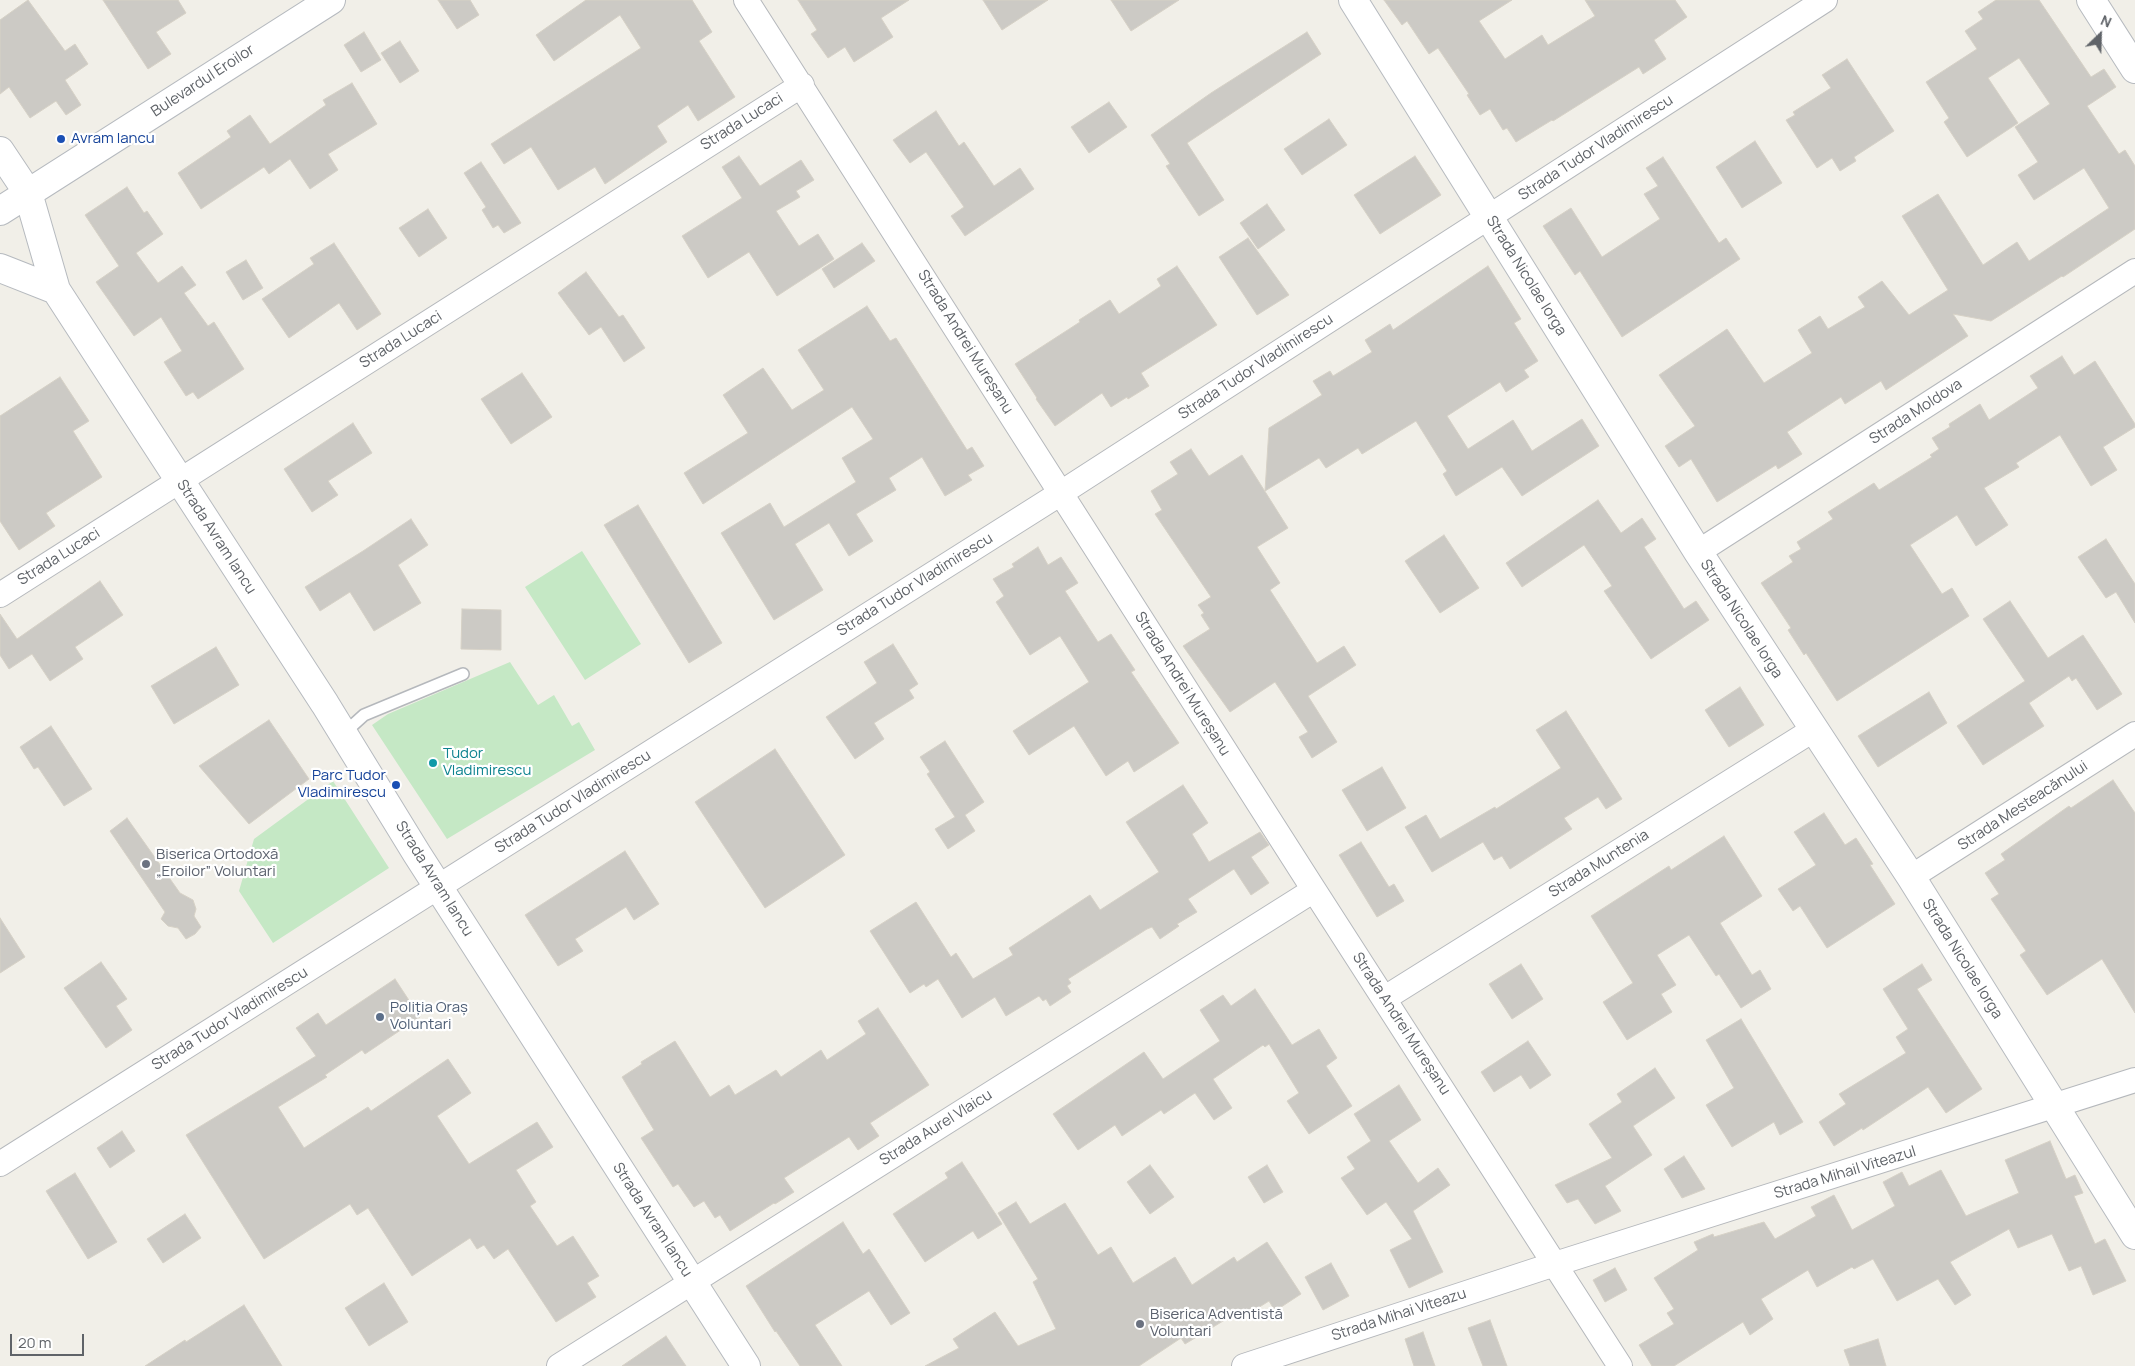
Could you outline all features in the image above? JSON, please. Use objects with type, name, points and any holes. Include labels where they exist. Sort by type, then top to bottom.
[{"type":"street","name":"Bulevardul Eroilor","points":[[0,211],[331,0]]},
{"type":"street","name":"Strada Andrei Mureșanu","points":[[746,0],[1620,1366]]},
{"type":"street","name":"Strada Nicolae Iorga","points":[[1353,0],[1698,552],[1911,877],[2135,1235]]},
{"type":"street","name":"Strada Tudor Vladimirescu","points":[[0,1164],[1061,493],[1825,0]]},
{"type":"street","points":[[2091,0],[2135,69]]},
{"type":"street","name":"Strada Lucaci","points":[[0,595],[802,85]]},
{"type":"street","name":"Strada Avram Iancu","points":[[0,151],[28,193],[56,290],[343,734],[439,888],[746,1366]]},
{"type":"street","points":[[0,268],[56,290]]},
{"type":"street","name":"Strada Moldova","points":[[1698,552],[2135,271]]},
{"type":"street","name":"Strada Muntenia","points":[[1385,998],[1813,730]]},
{"type":"street","name":"Strada Mesteacănului","points":[[1911,877],[2135,734]]},
{"type":"street","name":"Strada Aurel Vlaicu","points":[[559,1366],[691,1281],[1314,890]]},
{"type":"street","name":"Strada Mihail Viteazul","points":[[1555,1264],[2135,1080]]},
{"type":"street","name":"Strada Mihai Viteazu","points":[[1244,1366],[1555,1264]]},
{"type":"lane","points":[[343,734],[364,715],[463,674]]},
{"type":"green space","points":[[582,551],[641,644],[585,680],[525,587]]},
{"type":"green space","points":[[510,662],[538,705],[554,695],[572,726],[579,722],[595,750],[447,839],[372,725],[388,714]]},
{"type":"green space","points":[[333,781],[389,868],[273,943],[239,891],[254,839]]},
{"type":"building","points":[[28,0],[65,51],[75,44],[88,64],[65,80],[81,105],[66,115],[56,101],[30,118],[9,87],[0,94],[0,20]]},
{"type":"building","points":[[103,0],[178,0],[186,13],[156,32],[171,54],[148,69]]},
{"type":"building","points":[[438,0],[470,0],[479,15],[457,29]]},
{"type":"building","points":[[586,0],[692,0],[712,32],[699,41],[735,97],[698,121],[688,105],[657,126],[667,142],[605,184],[595,167],[558,190],[531,147],[504,164],[491,144],[641,48],[620,15],[554,61],[536,35]]},
{"type":"building","points":[[798,0],[909,0],[881,18],[893,37],[854,62],[845,47],[828,58],[811,34],[817,30]]},
{"type":"building","points":[[983,0],[1048,0],[1002,30]]},
{"type":"building","points":[[1111,0],[1179,0],[1131,31]]},
{"type":"building","points":[[1384,0],[1512,0],[1479,21],[1505,59],[1542,35],[1548,45],[1595,16],[1585,0],[1675,0],[1687,17],[1654,40],[1666,59],[1643,74],[1639,67],[1516,142],[1507,128],[1503,130],[1490,109],[1480,115],[1467,95],[1469,94],[1438,48],[1429,54],[1407,21],[1402,25]]},
{"type":"building","points":[[1996,0],[2039,0],[2091,77],[2104,69],[2116,87],[2087,106],[2119,154],[2125,150],[2135,166],[2135,229],[2063,277],[1991,321],[1953,314],[1968,336],[1886,390],[1881,381],[1845,404],[1841,397],[1787,432],[1802,454],[1778,469],[1776,465],[1717,502],[1691,459],[1679,467],[1665,446],[1695,426],[1659,375],[1727,329],[1764,383],[1812,353],[1798,330],[1820,316],[1828,329],[1865,307],[1858,297],[1882,281],[1909,315],[1948,290],[1902,216],[1938,194],[1983,265],[2017,242],[2029,261],[2109,208],[2084,168],[2034,200],[2018,175],[2038,162],[2015,127],[2050,104],[2019,58],[1988,78],[2018,123],[1967,157],[1944,122],[1949,118],[1926,82],[1977,49],[1965,31],[1983,19],[1978,12]]},
{"type":"building","points":[[364,32],[381,60],[361,72],[344,45]]},
{"type":"building","points":[[1307,32],[1321,54],[1187,143],[1224,200],[1199,216],[1166,166],[1170,164],[1151,135],[1211,93]]},
{"type":"building","points":[[400,41],[419,71],[400,83],[381,53]]},
{"type":"building","points":[[1847,59],[1894,131],[1854,157],[1856,161],[1840,171],[1832,158],[1817,168],[1786,120],[1795,115],[1793,112],[1831,88],[1822,75]]},
{"type":"building","points":[[352,83],[377,124],[328,154],[338,170],[310,189],[290,159],[269,174],[264,167],[201,209],[178,173],[231,137],[227,131],[250,115],[270,144],[326,105],[323,100]]},
{"type":"building","points":[[1109,102],[1127,127],[1089,153],[1071,127]]},
{"type":"building","points":[[936,111],[959,146],[964,142],[994,186],[1020,168],[1034,189],[965,236],[951,216],[964,207],[926,152],[910,163],[893,140]]},
{"type":"building","points":[[1329,119],[1347,145],[1302,175],[1284,149]]},
{"type":"building","points":[[1755,141],[1782,183],[1742,208],[1716,167]]},
{"type":"building","points":[[739,156],[760,186],[801,160],[814,180],[796,191],[800,197],[776,211],[799,246],[818,234],[834,259],[777,296],[749,252],[708,278],[682,236],[742,198],[722,167]]},
{"type":"building","points":[[1415,156],[1441,195],[1380,234],[1354,195]]},
{"type":"building","points":[[1663,157],[1719,243],[1726,238],[1740,259],[1622,337],[1580,271],[1575,275],[1543,226],[1571,208],[1602,257],[1660,219],[1644,194],[1658,186],[1646,168]]},
{"type":"building","points":[[481,162],[521,223],[504,233],[498,225],[493,228],[482,210],[486,207],[464,173]]},
{"type":"building","points":[[127,187],[144,213],[147,211],[163,234],[136,253],[158,283],[182,266],[196,285],[184,293],[208,326],[214,322],[244,369],[198,399],[193,392],[186,396],[164,362],[182,351],[161,317],[134,336],[96,282],[119,266],[85,215]]},
{"type":"building","points":[[1267,204],[1285,230],[1258,249],[1240,223]]},
{"type":"building","points":[[428,209],[447,238],[419,257],[399,228]]},
{"type":"building","points":[[1248,238],[1289,295],[1257,315],[1219,257]]},
{"type":"building","points":[[334,243],[381,314],[357,330],[339,303],[289,338],[262,299],[314,264],[310,258]]},
{"type":"building","points":[[862,243],[875,261],[834,288],[822,269]]},
{"type":"building","points":[[246,260],[263,288],[243,300],[226,272]]},
{"type":"building","points":[[1177,266],[1217,325],[1141,373],[1149,386],[1111,407],[1102,393],[1055,426],[1015,364],[1110,300],[1119,314],[1161,286],[1157,279]]},
{"type":"building","points":[[1488,266],[1521,319],[1514,323],[1538,361],[1524,370],[1529,377],[1506,392],[1500,382],[1447,416],[1468,449],[1513,420],[1532,451],[1582,419],[1599,446],[1522,496],[1502,467],[1456,496],[1443,474],[1447,471],[1416,421],[1362,454],[1358,448],[1326,468],[1319,458],[1265,491],[1269,428],[1322,395],[1313,381],[1330,371],[1333,376],[1372,352],[1365,340],[1390,324],[1393,330]]},
{"type":"building","points":[[586,272],[619,317],[623,315],[645,348],[624,362],[601,327],[589,335],[558,293]]},
{"type":"building","points":[[867,306],[890,341],[896,338],[967,450],[972,447],[984,466],[968,475],[972,480],[945,496],[922,457],[889,478],[896,490],[856,514],[873,541],[849,556],[829,523],[795,544],[823,590],[774,620],[721,533],[770,503],[784,527],[856,482],[842,458],[873,439],[852,407],[703,504],[684,473],[748,433],[723,395],[763,368],[792,410],[824,390],[798,350]]},
{"type":"building","points":[[2062,356],[2074,375],[2095,361],[2135,424],[2135,427],[2103,447],[2117,470],[2091,486],[2060,435],[2016,463],[2019,467],[1984,488],[2008,525],[1976,546],[1957,515],[1910,545],[1942,594],[1952,588],[1969,616],[1837,701],[1806,653],[1804,655],[1788,630],[1791,628],[1761,583],[1793,562],[1789,556],[1801,549],[1797,542],[1833,519],[1828,512],[1874,483],[1879,490],[1932,457],[1930,455],[1939,449],[1932,438],[1950,427],[1949,424],[1980,404],[1989,420],[2038,388],[2030,376]]},
{"type":"building","points":[[522,373],[552,417],[511,444],[481,399]]},
{"type":"building","points":[[60,377],[89,421],[73,431],[102,477],[46,513],[55,526],[19,550],[0,521],[0,416]]},
{"type":"building","points":[[353,423],[372,453],[328,481],[338,495],[312,512],[284,469]]},
{"type":"building","points":[[1191,449],[1209,476],[1242,455],[1288,528],[1257,547],[1280,583],[1270,590],[1317,663],[1344,646],[1356,665],[1308,696],[1337,742],[1312,758],[1299,737],[1308,732],[1275,682],[1230,712],[1183,646],[1210,629],[1201,615],[1204,613],[1198,605],[1211,597],[1155,514],[1162,510],[1151,491],[1178,474],[1170,462]]},
{"type":"building","points":[[1598,500],[1621,533],[1642,518],[1656,539],[1644,547],[1684,609],[1696,601],[1709,620],[1651,659],[1604,591],[1612,586],[1584,545],[1522,587],[1506,563]]},
{"type":"building","points":[[638,505],[722,643],[689,663],[604,525]]},
{"type":"building","points":[[411,519],[428,545],[398,565],[421,603],[374,631],[350,592],[320,611],[305,587]]},
{"type":"building","points":[[1444,535],[1479,588],[1440,613],[1405,561]]},
{"type":"building","points":[[2106,539],[2135,584],[2135,623],[2116,592],[2106,598],[2078,557]]},
{"type":"building","points":[[1038,547],[1048,565],[1061,557],[1078,583],[1065,591],[1098,642],[1111,634],[1135,670],[1131,672],[1179,743],[1134,772],[1128,761],[1106,776],[1074,726],[1029,755],[1013,731],[1089,682],[1060,636],[1030,655],[996,602],[1004,596],[993,579],[1014,567],[1012,564]]},
{"type":"building","points":[[100,581],[123,615],[75,647],[83,659],[50,681],[32,654],[9,669],[0,655],[0,614],[17,639]]},
{"type":"building","points":[[2010,601],[2048,658],[2083,635],[2122,694],[2097,710],[2076,678],[2072,681],[2069,676],[2029,703],[2044,726],[1983,765],[1957,726],[2025,681],[1983,619]]},
{"type":"building","points":[[462,609],[501,610],[501,650],[461,649]]},
{"type":"building","points":[[893,644],[918,684],[909,690],[914,698],[874,723],[884,739],[855,759],[826,717],[877,683],[864,662]]},
{"type":"building","points":[[216,647],[239,685],[174,724],[151,686]]},
{"type":"building","points":[[1740,687],[1764,725],[1729,747],[1705,710]]},
{"type":"building","points":[[1929,692],[1947,723],[1878,767],[1858,736]]},
{"type":"building","points":[[1566,711],[1622,799],[1606,809],[1598,797],[1564,818],[1572,829],[1510,869],[1502,856],[1494,860],[1483,842],[1432,872],[1405,827],[1426,815],[1440,839],[1495,807],[1496,809],[1561,768],[1536,730]]},
{"type":"building","points":[[269,720],[309,779],[249,824],[199,766]]},
{"type":"building","points":[[51,726],[92,789],[64,806],[38,767],[34,769],[20,747]]},
{"type":"building","points":[[945,741],[984,802],[965,815],[975,831],[948,849],[935,829],[955,817],[927,774],[930,772],[920,757]]},
{"type":"building","points":[[775,749],[845,855],[765,908],[695,802]]},
{"type":"building","points":[[1382,767],[1406,808],[1367,831],[1342,790]]},
{"type":"building","points":[[2113,780],[2135,813],[2135,1013],[2102,959],[2047,995],[2020,955],[2026,951],[1991,899],[1999,894],[1985,873],[2005,860],[2001,854],[2069,806],[2071,808]]},
{"type":"building","points":[[1183,785],[1208,823],[1192,834],[1209,862],[1260,832],[1269,845],[1251,857],[1269,883],[1251,895],[1234,869],[1188,899],[1197,912],[1177,924],[1179,926],[1160,939],[1152,927],[1147,929],[1068,979],[1071,983],[1067,986],[1071,992],[1050,1006],[1046,999],[1043,1001],[1039,996],[1006,1016],[995,997],[962,1018],[938,979],[926,987],[924,984],[910,993],[870,931],[916,902],[951,957],[956,953],[973,979],[1013,955],[1009,948],[1090,895],[1100,910],[1159,872],[1126,822]]},
{"type":"building","points":[[1824,813],[1845,845],[1856,838],[1873,864],[1870,865],[1895,904],[1827,948],[1800,906],[1793,911],[1778,889],[1816,865],[1794,832]]},
{"type":"building","name":"Biserica Ortodoxă „Eroilor” Voluntari","points":[[127,818],[180,893],[193,900],[196,909],[194,916],[201,927],[195,934],[186,939],[178,928],[168,926],[161,919],[165,912],[110,831]]},
{"type":"building","points":[[1724,836],[1762,896],[1720,923],[1752,975],[1760,970],[1771,989],[1741,1008],[1719,974],[1716,976],[1689,935],[1657,955],[1676,985],[1661,994],[1672,1012],[1627,1040],[1603,1002],[1633,983],[1591,916],[1669,866],[1671,870]]},
{"type":"building","points":[[1361,842],[1389,887],[1394,884],[1404,901],[1377,917],[1339,855]]},
{"type":"building","points":[[625,851],[659,904],[634,920],[626,907],[575,939],[583,951],[558,966],[525,915]]},
{"type":"building","points":[[0,918],[25,957],[0,973]]},
{"type":"building","points":[[101,962],[127,999],[116,1006],[132,1030],[106,1048],[64,988]]},
{"type":"building","points":[[1521,964],[1543,999],[1512,1019],[1489,984]]},
{"type":"building","points":[[1922,964],[1932,980],[1917,989],[1982,1089],[1946,1113],[1928,1087],[1863,1130],[1862,1128],[1834,1146],[1819,1122],[1846,1104],[1839,1094],[1906,1053],[1896,1037],[1908,1029],[1883,989]]},
{"type":"building","points":[[395,979],[420,1017],[365,1054],[362,1050],[325,1075],[327,1077],[278,1107],[304,1148],[368,1107],[371,1111],[448,1059],[471,1093],[437,1116],[469,1164],[537,1122],[553,1147],[516,1170],[536,1202],[530,1206],[557,1246],[573,1236],[599,1276],[587,1283],[596,1297],[556,1322],[508,1249],[494,1259],[484,1245],[477,1249],[470,1238],[412,1276],[368,1208],[357,1215],[350,1204],[264,1259],[186,1135],[316,1056],[296,1028],[318,1013],[326,1025]]},
{"type":"building","points":[[1255,989],[1292,1045],[1319,1029],[1337,1058],[1326,1066],[1352,1106],[1309,1134],[1287,1101],[1299,1093],[1269,1044],[1265,1047],[1263,1045],[1213,1079],[1232,1108],[1214,1120],[1195,1093],[1164,1114],[1161,1110],[1122,1136],[1115,1125],[1078,1150],[1053,1114],[1144,1052],[1163,1079],[1220,1041],[1200,1010],[1223,995],[1231,1006]]},
{"type":"building","points":[[878,1008],[929,1085],[870,1123],[879,1136],[858,1150],[849,1137],[784,1178],[794,1192],[730,1231],[720,1215],[715,1218],[704,1201],[694,1207],[678,1184],[673,1187],[641,1138],[654,1130],[622,1077],[642,1064],[641,1062],[675,1041],[710,1097],[729,1085],[735,1095],[776,1070],[781,1077],[821,1050],[827,1060],[866,1034],[858,1021]]},
{"type":"building","points":[[1741,1019],[1803,1122],[1780,1135],[1774,1122],[1732,1147],[1706,1105],[1734,1088],[1706,1040]]},
{"type":"building","points":[[1528,1041],[1551,1075],[1530,1089],[1521,1075],[1494,1092],[1481,1072]]},
{"type":"building","points":[[1655,1068],[1675,1098],[1633,1126],[1652,1155],[1605,1186],[1621,1211],[1595,1224],[1578,1199],[1567,1203],[1555,1185],[1612,1158],[1589,1124],[1622,1102],[1617,1094]]},
{"type":"building","points":[[1399,1085],[1421,1120],[1389,1141],[1418,1183],[1438,1168],[1450,1185],[1413,1211],[1443,1272],[1409,1288],[1390,1250],[1412,1239],[1386,1202],[1367,1215],[1341,1178],[1355,1169],[1347,1157],[1371,1141],[1354,1114]]},
{"type":"building","points":[[122,1131],[135,1151],[110,1168],[97,1148]]},
{"type":"building","points":[[2050,1141],[2066,1179],[2075,1175],[2083,1193],[2074,1196],[2095,1244],[2105,1239],[2126,1281],[2093,1295],[2081,1266],[2069,1271],[2052,1234],[2018,1248],[2009,1229],[1950,1262],[1971,1295],[1955,1305],[1938,1279],[1897,1301],[1873,1259],[1854,1269],[1852,1267],[1817,1287],[1808,1270],[1761,1299],[1773,1319],[1750,1335],[1743,1322],[1674,1366],[1652,1366],[1639,1345],[1674,1324],[1667,1313],[1674,1309],[1654,1278],[1698,1250],[1694,1242],[1713,1234],[1714,1237],[1764,1222],[1775,1239],[1816,1216],[1811,1207],[1834,1195],[1852,1230],[1895,1206],[1883,1182],[1902,1172],[1909,1186],[1941,1170],[1966,1216],[2019,1193],[2005,1160]]},
{"type":"building","points":[[1684,1156],[1705,1189],[1682,1198],[1664,1169]]},
{"type":"building","points":[[962,1162],[1002,1224],[978,1239],[973,1231],[925,1262],[893,1214],[948,1178],[945,1173]]},
{"type":"building","points":[[1150,1165],[1174,1197],[1150,1214],[1127,1182]]},
{"type":"building","points":[[1267,1165],[1283,1192],[1264,1203],[1248,1177]]},
{"type":"building","points":[[75,1173],[117,1242],[88,1259],[46,1191]]},
{"type":"building","points":[[1016,1202],[1030,1224],[1065,1203],[1098,1255],[1111,1247],[1133,1283],[1175,1257],[1192,1285],[1234,1257],[1237,1262],[1267,1242],[1301,1294],[1275,1311],[1269,1301],[1237,1321],[1233,1315],[1185,1344],[1181,1338],[1139,1366],[925,1366],[959,1348],[953,1339],[995,1312],[1018,1346],[1056,1329],[1033,1282],[1038,1279],[998,1213]]},
{"type":"building","points":[[185,1214],[201,1238],[163,1263],[147,1239]]},
{"type":"building","points":[[843,1222],[863,1254],[869,1249],[910,1313],[891,1325],[869,1291],[815,1325],[842,1366],[800,1366],[775,1332],[746,1286]]},
{"type":"building","points":[[1331,1263],[1349,1296],[1323,1310],[1305,1277]]},
{"type":"building","points":[[1615,1268],[1627,1290],[1605,1302],[1593,1280]]},
{"type":"building","points":[[384,1283],[408,1322],[369,1346],[345,1308]]},
{"type":"building","points":[[244,1305],[282,1366],[145,1366],[185,1340],[186,1342]]},
{"type":"building","points":[[1490,1320],[1507,1366],[1483,1366],[1468,1328]]},
{"type":"building","points":[[1423,1332],[1435,1366],[1414,1366],[1405,1339]]},
{"type":"building","points":[[666,1336],[686,1366],[622,1366]]},
{"type":"building","points":[[1878,1339],[1886,1366],[1850,1366],[1844,1350]]},
{"type":"place","name":"Avram Iancu","points":[[61,139]]},
{"type":"place","name":"Tudor Vladimirescu","points":[[433,763]]},
{"type":"place","name":"Parc Tudor Vladimirescu","points":[[396,785]]},
{"type":"place","name":"Biserica Ortodoxă „Eroilor” Voluntari","points":[[146,864]]},
{"type":"place","name":"Poliția Oraș Voluntari","points":[[380,1017]]},
{"type":"place","name":"Biserica Adventistă Voluntari","points":[[1140,1324]]}]
